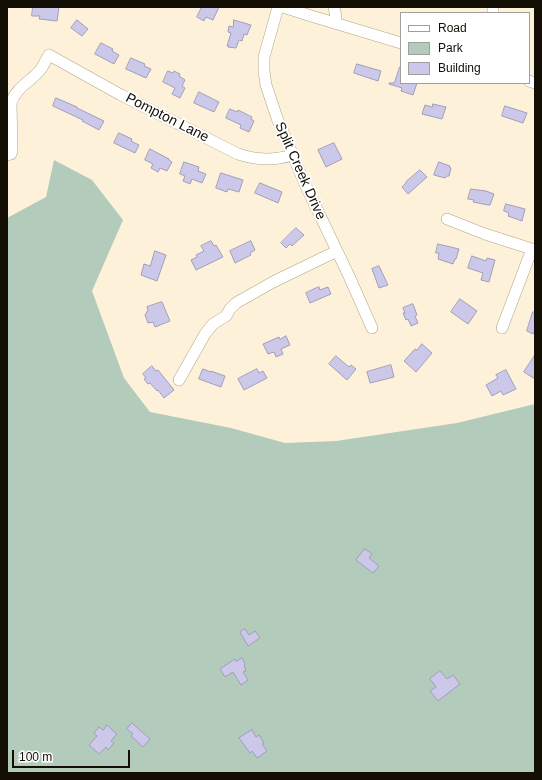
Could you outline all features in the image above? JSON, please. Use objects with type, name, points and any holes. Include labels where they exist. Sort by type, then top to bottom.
[{"type":"street","name":"Split Creek Drive","points":[[278,7],[264,57],[266,85],[274,109],[305,184],[372,328]]},
{"type":"street","points":[[283,7],[308,16],[400,43]]},
{"type":"street","points":[[334,7],[336,17],[335,23]]},
{"type":"street","name":"Pompton Lane","points":[[7,155],[11,154],[12,151],[11,102],[13,97],[17,91],[41,69],[49,55],[121,95],[238,154],[249,158],[272,159],[292,154]]},
{"type":"street","points":[[447,219],[485,234],[534,250],[502,328]]},
{"type":"street","points":[[179,380],[210,327],[226,316],[236,303],[272,282],[337,252]]},
{"type":"green space","points":[[54,160],[92,180],[123,220],[92,291],[124,378],[150,412],[231,428],[285,443],[336,441],[457,423],[535,404],[535,773],[7,773],[7,218],[46,197]]},
{"type":"building","points":[[33,7],[59,7],[57,21],[39,19],[40,16],[32,16]]},
{"type":"building","points":[[202,7],[219,7],[213,20],[206,17],[204,21],[197,17]]},
{"type":"building","points":[[77,20],[88,29],[82,36],[71,28]]},
{"type":"building","points":[[234,20],[251,25],[247,35],[244,34],[242,41],[239,40],[236,48],[227,46],[231,33],[228,32],[229,26],[233,27]]},
{"type":"building","points":[[101,43],[113,49],[112,51],[119,55],[114,64],[95,54]]},
{"type":"building","points":[[131,58],[145,64],[144,66],[151,69],[146,78],[126,69]]},
{"type":"building","points":[[357,64],[381,71],[378,81],[354,73]]},
{"type":"building","points":[[400,67],[400,84],[417,84],[413,95],[401,91],[402,88],[389,84],[394,83]]},
{"type":"building","points":[[168,71],[173,73],[174,71],[180,74],[179,76],[185,80],[182,86],[185,88],[180,98],[172,94],[175,88],[163,82]]},
{"type":"building","points":[[199,92],[219,102],[214,112],[194,103]]},
{"type":"building","points":[[56,98],[104,121],[99,130],[82,121],[83,120],[53,106]]},
{"type":"building","points":[[433,104],[446,107],[442,119],[422,114],[425,105],[432,107]]},
{"type":"building","points":[[505,106],[527,113],[523,123],[502,116]]},
{"type":"building","points":[[230,109],[237,112],[238,110],[252,117],[251,119],[254,121],[249,132],[240,128],[241,125],[226,118]]},
{"type":"building","points":[[119,133],[132,139],[131,141],[139,145],[135,153],[114,143]]},
{"type":"building","points":[[334,143],[342,159],[326,167],[318,150]]},
{"type":"building","points":[[150,149],[172,162],[167,171],[160,168],[158,172],[151,168],[153,164],[145,160]]},
{"type":"building","points":[[184,162],[199,167],[198,171],[206,174],[202,183],[192,179],[190,184],[183,181],[185,176],[180,174]]},
{"type":"building","points":[[439,162],[450,166],[449,176],[445,178],[434,175]]},
{"type":"building","points":[[420,170],[427,177],[408,194],[402,187]]},
{"type":"building","points":[[221,173],[243,180],[239,192],[228,189],[227,192],[216,188]]},
{"type":"building","points":[[260,183],[282,192],[278,203],[255,193]]},
{"type":"building","points":[[471,189],[486,191],[494,194],[490,205],[473,202],[474,200],[468,199]]},
{"type":"building","points":[[506,204],[525,209],[522,221],[508,216],[509,213],[504,211]]},
{"type":"building","points":[[296,228],[304,235],[292,246],[290,244],[286,248],[281,243]]},
{"type":"building","points":[[211,241],[214,246],[216,245],[223,257],[196,270],[191,260],[197,257],[196,255],[204,251],[201,246]]},
{"type":"building","points":[[251,241],[255,250],[250,253],[251,255],[235,263],[230,251]]},
{"type":"building","points":[[438,244],[459,249],[453,264],[438,259],[439,253],[436,253]]},
{"type":"building","points":[[155,251],[166,255],[157,281],[141,275],[144,264],[150,266]]},
{"type":"building","points":[[472,256],[486,261],[487,258],[495,260],[489,282],[481,280],[483,273],[468,268]]},
{"type":"building","points":[[379,266],[388,285],[379,288],[372,269]]},
{"type":"building","points":[[319,287],[320,290],[328,287],[331,294],[310,303],[306,293]]},
{"type":"building","points":[[460,299],[477,311],[468,324],[451,312]]},
{"type":"building","points":[[162,302],[170,321],[155,327],[153,322],[148,323],[145,315],[148,310],[147,307]]},
{"type":"building","points":[[413,304],[418,323],[411,326],[408,319],[406,320],[403,313],[405,313],[403,308]]},
{"type":"building","points":[[533,312],[535,312],[535,330],[533,334],[527,331]]},
{"type":"building","points":[[286,336],[290,345],[281,349],[283,354],[276,357],[274,352],[268,354],[263,344],[279,337],[280,339]]},
{"type":"building","points":[[422,344],[432,353],[416,372],[404,361]]},
{"type":"building","points":[[535,355],[535,379],[524,372]]},
{"type":"building","points":[[336,356],[349,367],[351,365],[356,369],[347,380],[329,364]]},
{"type":"building","points":[[391,365],[394,377],[370,383],[367,372]]},
{"type":"building","points":[[152,366],[156,371],[158,370],[174,390],[164,398],[158,390],[157,391],[150,383],[148,384],[144,379],[146,378],[143,374]]},
{"type":"building","points":[[203,369],[225,376],[221,387],[199,379]]},
{"type":"building","points":[[257,369],[259,373],[263,371],[267,378],[244,390],[238,379]]},
{"type":"building","points":[[506,370],[516,389],[503,395],[501,391],[492,396],[486,385],[498,378],[496,375]]},
{"type":"building","points":[[365,549],[372,554],[369,558],[379,566],[373,573],[356,560]]},
{"type":"building","points":[[245,629],[249,635],[255,631],[260,638],[248,646],[240,632]]},
{"type":"building","points":[[242,658],[246,671],[243,672],[248,680],[241,685],[233,672],[225,677],[220,669],[235,659],[236,661]]},
{"type":"building","points":[[440,671],[447,679],[453,675],[460,684],[438,701],[430,691],[436,687],[430,679]]},
{"type":"building","points":[[132,723],[150,739],[143,747],[131,736],[133,734],[127,729]]},
{"type":"building","points":[[107,725],[117,734],[111,741],[114,743],[108,750],[106,747],[99,754],[89,745],[97,736],[94,733],[99,727],[103,730]]},
{"type":"building","points":[[252,730],[256,737],[259,735],[264,743],[262,744],[267,751],[257,758],[252,751],[250,753],[239,738]]}]
